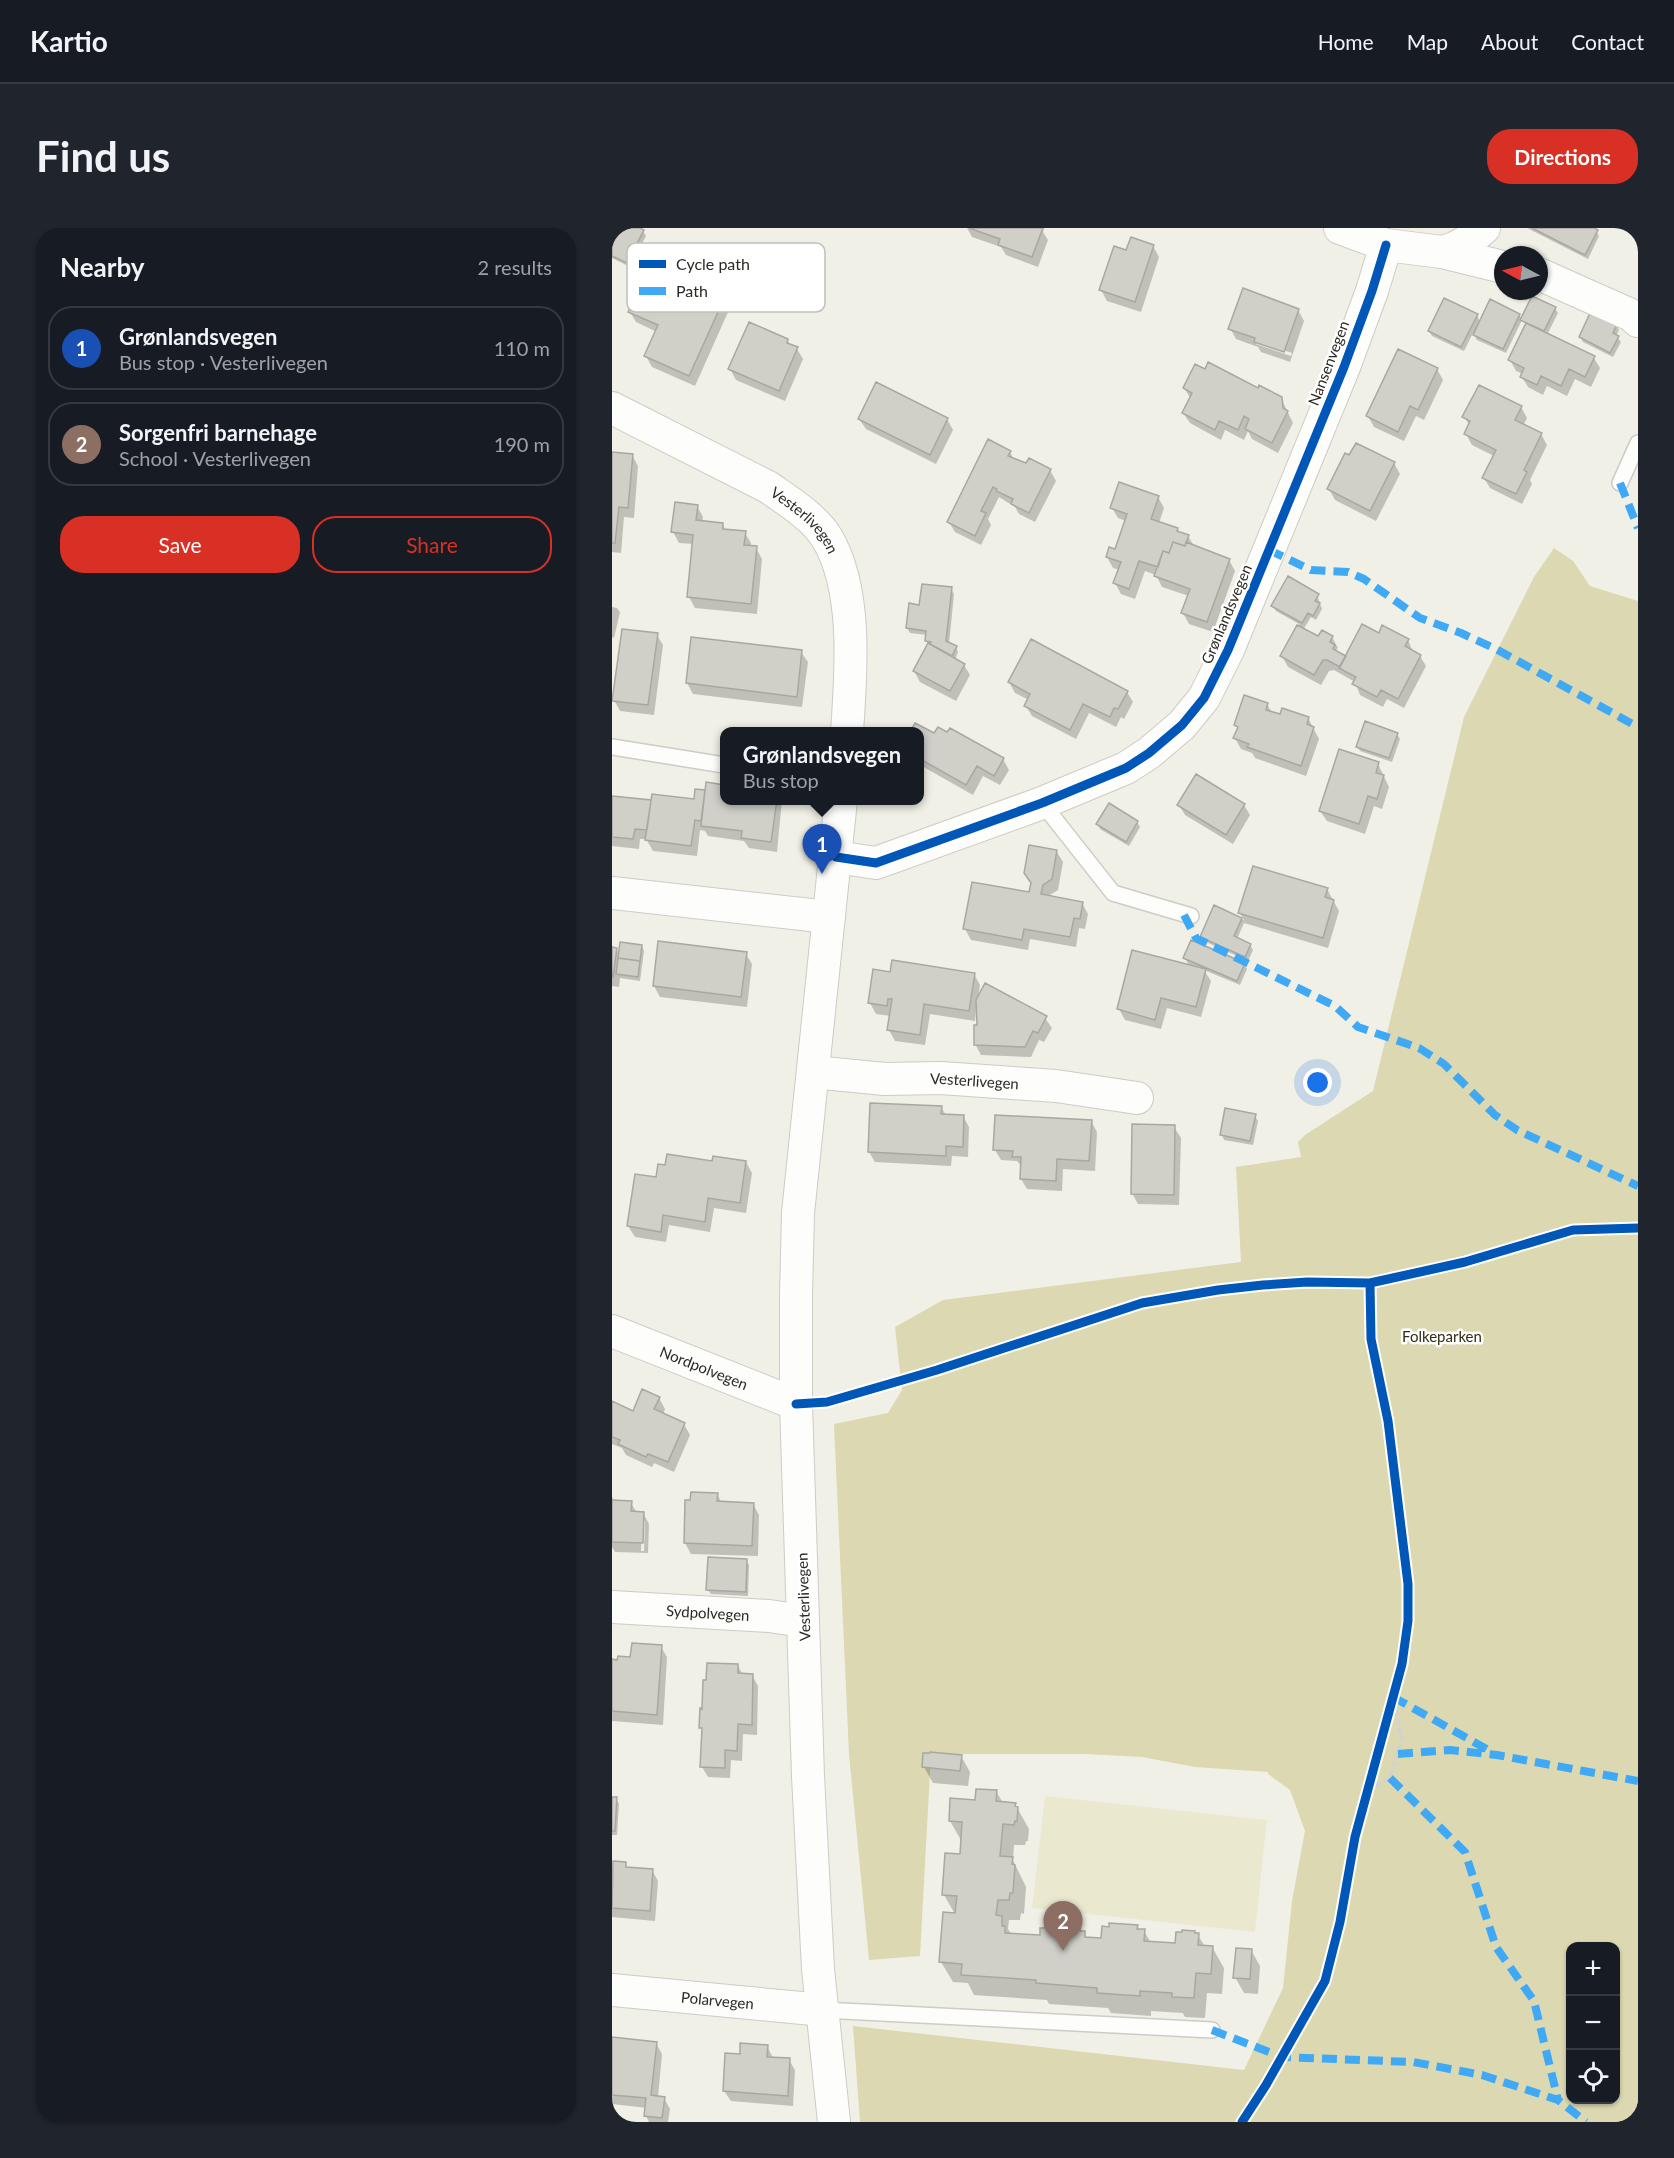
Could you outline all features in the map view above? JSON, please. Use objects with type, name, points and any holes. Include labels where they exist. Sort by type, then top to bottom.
[{"type":"street","points":[[1340,228],[1386,244],[1442,252],[1494,265]]},
{"type":"street","points":[[1442,252],[1454,250],[1472,240],[1484,228]]},
{"type":"street","name":"Nansenvegen","points":[[1294,491],[1344,367],[1372,291],[1386,244]]},
{"type":"street","points":[[1548,278],[1631,315],[1638,321]]},
{"type":"street","name":"Vesterlivegen","points":[[612,408],[768,487],[807,517],[826,537],[845,589],[852,657],[847,727]]},
{"type":"street","name":"Grønlandsvegen","points":[[836,856],[876,863],[1042,804],[1126,768],[1149,753],[1182,725],[1204,698],[1228,650],[1294,491]]},
{"type":"street","name":"Vesterlivegen","points":[[834,2122],[818,1969],[796,1404],[798,1213],[841,805]]},
{"type":"street","points":[[612,893],[829,917]]},
{"type":"street","name":"Vesterlivegen","points":[[813,1072],[885,1079],[941,1078],[1056,1086],[1137,1098]]},
{"type":"street","name":"Nordpolvegen","points":[[612,1331],[796,1404]]},
{"type":"street","name":"Sydpolvegen","points":[[612,1607],[769,1616],[803,1621]]},
{"type":"street","name":"Polarvegen","points":[[612,1990],[823,2010]]},
{"type":"lane","points":[[1620,483],[1638,443]]},
{"type":"lane","points":[[612,747],[720,764]]},
{"type":"lane","points":[[1042,804],[1113,893],[1191,916]]},
{"type":"lane","points":[[823,2010],[1212,2030]]},
{"type":"path","points":[[1368,1790],[1390,1778],[1398,1754],[1401,1741],[1393,1697]]},
{"type":"green space","name":"Folkeparken","points":[[1554,548],[1573,561],[1590,586],[1638,601],[1638,2122],[860,2122],[853,2026],[1244,2070],[1283,1988],[1292,1901],[1305,1831],[1290,1790],[1268,1772],[1195,1767],[1142,1757],[1086,1754],[931,1754],[920,1956],[869,1960],[849,1754],[834,1424],[888,1413],[902,1390],[895,1327],[943,1300],[1241,1262],[1236,1167],[1301,1157],[1298,1142],[1305,1135],[1373,1091],[1464,717],[1534,577]]},
{"type":"green space","points":[[1045,1796],[1267,1820],[1255,1932],[1032,1908]]},
{"type":"building","points":[[612,228],[644,230],[637,243],[627,243],[627,263],[612,256]]},
{"type":"building","points":[[969,228],[1043,228],[1032,257],[998,245],[1000,239]]},
{"type":"building","points":[[1532,228],[1594,228],[1598,230],[1585,255]]},
{"type":"building","points":[[1131,237],[1154,245],[1135,302],[1099,290],[1114,246],[1126,250]]},
{"type":"building","points":[[1243,288],[1299,309],[1284,352],[1254,342],[1255,338],[1228,329]]},
{"type":"building","points":[[1444,298],[1478,314],[1461,347],[1428,331]]},
{"type":"building","points":[[1490,299],[1520,314],[1503,349],[1473,335]]},
{"type":"building","points":[[1530,300],[1541,300],[1556,307],[1544,331],[1520,320]]},
{"type":"building","points":[[1591,311],[1617,324],[1613,333],[1619,336],[1610,353],[1579,337]]},
{"type":"building","points":[[628,312],[718,312],[689,376],[644,356],[658,325]]},
{"type":"building","points":[[749,322],[788,339],[787,343],[798,347],[779,391],[728,369]]},
{"type":"building","points":[[1526,323],[1595,356],[1585,377],[1569,369],[1561,386],[1541,376],[1537,385],[1520,377],[1524,368],[1508,360]]},
{"type":"building","points":[[1398,349],[1438,368],[1418,410],[1410,406],[1398,432],[1366,416]]},
{"type":"building","points":[[1208,362],[1258,388],[1259,385],[1282,397],[1283,408],[1288,411],[1272,443],[1245,429],[1249,419],[1244,416],[1238,430],[1219,421],[1215,430],[1182,413],[1192,393],[1183,388],[1195,364],[1205,369]]},
{"type":"building","points":[[876,382],[948,418],[930,455],[858,419]]},
{"type":"building","points":[[1479,385],[1522,406],[1515,420],[1542,433],[1524,470],[1527,472],[1516,494],[1482,478],[1496,450],[1464,434],[1470,421],[1462,417]]},
{"type":"building","points":[[988,439],[1011,451],[1008,456],[1026,463],[1029,458],[1051,469],[1029,513],[1011,504],[1013,499],[996,491],[997,489],[993,487],[981,511],[986,513],[975,536],[947,522]]},
{"type":"building","points":[[1356,443],[1395,462],[1370,511],[1327,489],[1345,453],[1349,455]]},
{"type":"building","points":[[612,452],[633,454],[628,508],[619,507],[615,543],[612,543]]},
{"type":"building","points":[[1119,482],[1159,496],[1151,519],[1178,528],[1177,531],[1189,535],[1185,546],[1173,542],[1169,553],[1163,551],[1158,567],[1139,561],[1129,589],[1113,583],[1121,562],[1106,557],[1109,547],[1115,549],[1127,514],[1110,508]]},
{"type":"building","points":[[675,502],[698,505],[696,520],[723,523],[723,529],[746,531],[744,545],[757,546],[751,604],[687,597],[693,535],[671,532]]},
{"type":"building","points":[[1173,542],[1185,546],[1186,542],[1230,559],[1207,622],[1181,613],[1190,589],[1154,576],[1163,551],[1169,553]]},
{"type":"building","points":[[1288,576],[1319,594],[1315,601],[1320,603],[1313,616],[1308,613],[1302,623],[1271,606]]},
{"type":"building","points":[[922,584],[952,587],[946,641],[957,646],[952,656],[930,644],[931,642],[925,641],[926,631],[906,628],[909,603],[919,605]]},
{"type":"building","points":[[1362,624],[1379,633],[1382,625],[1409,639],[1405,646],[1421,655],[1398,699],[1381,690],[1377,697],[1352,684],[1356,677],[1339,668]]},
{"type":"building","points":[[1297,625],[1318,636],[1322,630],[1333,636],[1330,642],[1335,645],[1333,649],[1346,656],[1340,667],[1323,660],[1314,675],[1280,656]]},
{"type":"building","points":[[622,629],[658,633],[648,705],[612,701]]},
{"type":"building","points":[[691,637],[802,650],[797,697],[686,683]]},
{"type":"building","points":[[1031,639],[1128,691],[1118,709],[1114,708],[1110,717],[1083,704],[1070,730],[1024,706],[1030,694],[1008,682]]},
{"type":"building","points":[[928,643],[965,664],[950,691],[913,671]]},
{"type":"building","points":[[1244,695],[1268,703],[1266,710],[1280,714],[1282,708],[1309,717],[1307,724],[1314,727],[1301,766],[1247,747],[1249,744],[1233,738],[1238,727],[1234,725]]},
{"type":"building","points":[[1365,721],[1398,733],[1389,758],[1356,747]]},
{"type":"building","points":[[938,727],[947,732],[950,728],[1004,758],[994,776],[977,766],[966,785],[924,761],[924,728],[934,733]]},
{"type":"building","points":[[1339,749],[1379,762],[1376,773],[1384,775],[1377,799],[1368,796],[1359,824],[1319,811]]},
{"type":"building","points":[[1196,774],[1245,804],[1226,835],[1177,805]]},
{"type":"building","points":[[706,782],[720,784],[720,805],[776,805],[771,842],[741,838],[742,831],[701,826]]},
{"type":"building","points":[[695,789],[705,790],[701,821],[695,820],[691,846],[645,840],[652,794],[694,799]]},
{"type":"building","points":[[612,796],[651,800],[647,830],[635,829],[633,839],[612,837]]},
{"type":"building","points":[[1109,803],[1138,821],[1126,842],[1096,824]]},
{"type":"building","points":[[1029,845],[1057,850],[1052,879],[1043,885],[1041,894],[1083,902],[1080,919],[1074,918],[1070,937],[1024,929],[1022,940],[963,929],[972,882],[1029,892],[1031,883],[1024,873]]},
{"type":"building","points":[[1253,866],[1328,888],[1325,897],[1334,900],[1323,938],[1238,913]]},
{"type":"building","points":[[1214,905],[1242,918],[1234,936],[1251,944],[1245,957],[1200,937]]},
{"type":"building","points":[[1191,940],[1245,963],[1237,981],[1183,958]]},
{"type":"building","points":[[658,941],[747,952],[741,997],[653,986]]},
{"type":"building","points":[[620,942],[642,945],[640,961],[618,958]]},
{"type":"building","points":[[612,947],[617,948],[613,977],[612,977]]},
{"type":"building","points":[[1132,950],[1206,969],[1196,1007],[1161,998],[1155,1020],[1117,1009]]},
{"type":"building","points":[[618,958],[640,961],[638,977],[616,974]]},
{"type":"building","points":[[892,960],[975,973],[969,1011],[924,1004],[920,1035],[887,1030],[892,999],[888,999],[887,1006],[868,1003],[873,969],[890,972]]},
{"type":"building","points":[[985,983],[1047,1016],[1038,1033],[1033,1031],[1025,1047],[974,1045],[974,1025],[977,1025],[976,1000]]},
{"type":"building","points":[[870,1103],[942,1106],[941,1114],[964,1115],[963,1147],[946,1146],[946,1156],[868,1152]]},
{"type":"building","points":[[1225,1108],[1256,1114],[1250,1141],[1220,1135]]},
{"type":"building","points":[[995,1115],[1092,1120],[1089,1161],[1057,1159],[1056,1181],[1020,1179],[1021,1157],[1012,1157],[1013,1151],[993,1150]]},
{"type":"building","points":[[1132,1124],[1175,1125],[1174,1195],[1131,1194]]},
{"type":"building","points":[[667,1154],[712,1161],[713,1156],[746,1161],[740,1203],[708,1198],[705,1222],[663,1215],[661,1232],[627,1226],[635,1174],[656,1177],[658,1164],[665,1165]]},
{"type":"building","points":[[642,1389],[660,1397],[654,1409],[685,1423],[668,1462],[648,1454],[646,1457],[618,1444],[620,1440],[612,1437],[612,1401],[633,1411]]},
{"type":"building","points":[[691,1492],[718,1493],[717,1501],[754,1503],[752,1546],[684,1543],[685,1500],[690,1500]]},
{"type":"building","points":[[612,1500],[632,1501],[631,1511],[644,1512],[643,1543],[612,1542]]},
{"type":"building","points":[[708,1557],[747,1559],[746,1592],[706,1590]]},
{"type":"building","points":[[632,1643],[662,1645],[657,1715],[612,1711],[612,1659],[617,1660],[618,1656],[630,1657]]},
{"type":"building","points":[[707,1663],[738,1664],[738,1673],[753,1674],[752,1725],[738,1724],[737,1751],[725,1750],[725,1768],[700,1767],[702,1728],[699,1728],[700,1708],[702,1709],[703,1680],[706,1680]]},
{"type":"building","points":[[923,1753],[962,1755],[960,1771],[922,1767]]},
{"type":"building","points":[[976,1789],[997,1790],[996,1801],[1016,1803],[1015,1806],[1018,1807],[1017,1821],[1014,1825],[1003,1824],[1000,1856],[1013,1857],[1012,1864],[1015,1865],[1013,1893],[1010,1893],[1009,1900],[998,1900],[996,1915],[1002,1916],[1005,1933],[1040,1935],[1040,1928],[1045,1928],[1045,1925],[1080,1928],[1080,1931],[1085,1931],[1085,1937],[1101,1938],[1102,1926],[1109,1927],[1109,1923],[1138,1925],[1137,1929],[1145,1929],[1144,1941],[1175,1943],[1176,1932],[1195,1931],[1199,1933],[1198,1945],[1213,1946],[1211,1974],[1196,1973],[1194,1998],[1172,1997],[1172,1993],[1140,1991],[1140,1996],[1097,1993],[1097,1988],[1036,1983],[1036,1980],[961,1975],[962,1964],[939,1962],[943,1912],[955,1913],[957,1896],[942,1895],[945,1853],[960,1854],[962,1822],[949,1821],[950,1798],[975,1800]]},
{"type":"building","points":[[612,1797],[617,1797],[615,1831],[612,1831]]},
{"type":"building","points":[[613,1861],[626,1862],[626,1867],[653,1869],[650,1911],[612,1908]]},
{"type":"building","points":[[1236,1948],[1252,1949],[1250,1979],[1233,1978]]},
{"type":"building","points":[[612,2037],[657,2042],[651,2095],[665,2097],[662,2118],[644,2116],[646,2098],[612,2095]]},
{"type":"building","points":[[740,2043],[768,2045],[767,2057],[790,2058],[788,2096],[723,2091],[725,2053],[740,2054]]},
{"type":"marked path","points":[[1620,483],[1638,528]]},
{"type":"marked path","points":[[1269,550],[1311,570],[1348,572],[1364,579],[1420,618],[1496,649],[1638,727]]},
{"type":"marked path","points":[[1184,915],[1196,938],[1335,1006],[1358,1027],[1419,1048],[1444,1064],[1495,1115],[1517,1130],[1638,1186]]},
{"type":"marked path","points":[[1393,1697],[1492,1752]]},
{"type":"marked path","points":[[1398,1754],[1450,1750],[1497,1755],[1638,1781]]},
{"type":"marked path","points":[[1390,1778],[1465,1852],[1496,1947],[1534,2001],[1558,2100]]},
{"type":"marked path","points":[[1212,2030],[1282,2057],[1413,2062],[1482,2075],[1558,2100],[1586,2122]]},
{"type":"cycle path","points":[[836,857],[876,863],[1042,803],[1126,768],[1149,753],[1182,725],[1204,698],[1228,650],[1344,367],[1386,245]]},
{"type":"cycle path","points":[[796,1404],[827,1402],[937,1370],[1142,1303],[1263,1285],[1307,1282],[1370,1283],[1465,1262],[1573,1230],[1638,1228]]},
{"type":"cycle path","points":[[1242,2122],[1266,2085],[1325,1981],[1340,1922],[1355,1837],[1402,1664],[1408,1621],[1408,1584],[1388,1421],[1371,1339],[1370,1283]]},
{"type":"place","name":"Grønlandsvegen","points":[[822,874]]},
{"type":"place","name":"Sorgenfri barnehage","points":[[1063,1951]]}]
